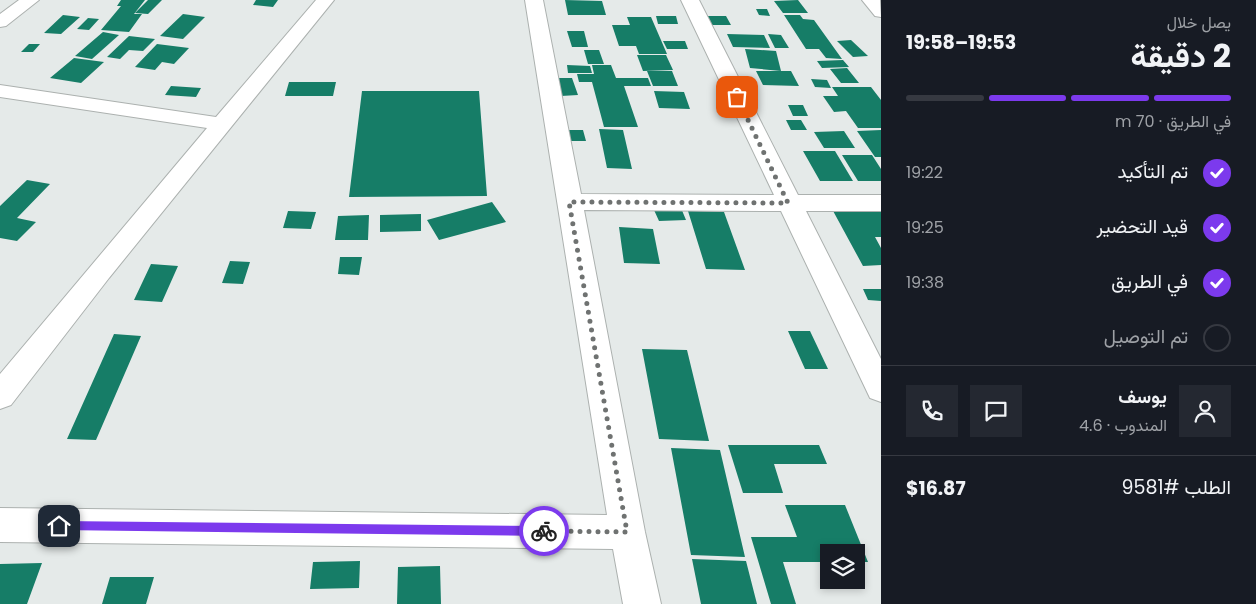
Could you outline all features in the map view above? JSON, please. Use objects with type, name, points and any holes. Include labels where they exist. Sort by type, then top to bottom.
[{"type":"street","points":[[0,22],[30,0]]},
{"type":"street","points":[[0,396],[100,271],[325,0]]},
{"type":"street","points":[[534,0],[627,532],[642,604]]},
{"type":"street","points":[[690,0],[788,203],[881,389]]},
{"type":"street","points":[[871,0],[881,12]]},
{"type":"street","points":[[0,91],[223,124]]},
{"type":"street","points":[[569,202],[881,203]]},
{"type":"street","points":[[0,525],[627,532]]},
{"type":"building","points":[[121,0],[145,0],[134,14],[142,14],[129,32],[101,30],[121,6],[117,6]]},
{"type":"building","points":[[148,0],[162,0],[148,14],[135,13]]},
{"type":"building","points":[[256,0],[278,0],[273,7],[253,5]]},
{"type":"building","points":[[565,0],[602,1],[606,15],[568,15]]},
{"type":"building","points":[[798,0],[808,13],[783,13],[774,1]]},
{"type":"building","points":[[756,9],[767,9],[770,16],[759,15]]},
{"type":"building","points":[[183,14],[205,17],[183,39],[160,36]]},
{"type":"building","points":[[63,15],[80,17],[61,34],[44,33]]},
{"type":"building","points":[[784,15],[800,15],[803,19],[814,20],[842,59],[826,58],[819,49],[806,49]]},
{"type":"building","points":[[656,16],[676,16],[678,24],[658,24]]},
{"type":"building","points":[[706,16],[726,16],[731,25],[710,25]]},
{"type":"building","points":[[627,17],[651,17],[667,54],[639,54],[636,46],[619,46],[612,25],[630,25]]},
{"type":"building","points":[[88,18],[99,19],[89,30],[77,29]]},
{"type":"building","points":[[567,31],[584,31],[588,47],[572,47]]},
{"type":"building","points":[[103,32],[119,35],[92,59],[75,56]]},
{"type":"building","points":[[727,34],[764,35],[770,48],[733,47]]},
{"type":"building","points":[[768,34],[781,35],[789,48],[775,48]]},
{"type":"building","points":[[129,36],[155,39],[143,51],[129,50],[120,59],[107,57]]},
{"type":"building","points":[[851,40],[868,56],[853,57],[837,41]]},
{"type":"building","points":[[663,41],[685,41],[688,49],[667,49]]},
{"type":"building","points":[[29,44],[40,44],[33,52],[21,52]]},
{"type":"building","points":[[157,44],[189,48],[174,64],[162,62],[155,70],[135,67]]},
{"type":"building","points":[[745,49],[776,51],[781,71],[750,68]]},
{"type":"building","points":[[584,50],[599,50],[604,64],[588,64]]},
{"type":"building","points":[[637,55],[666,55],[673,70],[643,71]]},
{"type":"building","points":[[74,58],[104,62],[81,83],[50,78]]},
{"type":"building","points":[[843,60],[849,67],[822,68],[817,61]]},
{"type":"building","points":[[567,65],[590,66],[592,73],[568,73]]},
{"type":"building","points":[[592,65],[611,65],[616,78],[648,78],[651,86],[624,86],[638,127],[604,127],[592,82],[579,82],[577,74],[594,74]]},
{"type":"building","points":[[847,68],[859,83],[841,83],[830,69]]},
{"type":"building","points":[[647,71],[672,71],[678,86],[653,86]]},
{"type":"building","points":[[756,71],[791,71],[799,86],[763,85]]},
{"type":"building","points":[[555,78],[572,78],[578,95],[561,96]]},
{"type":"building","points":[[811,79],[827,80],[831,88],[815,87]]},
{"type":"building","points":[[289,82],[336,82],[333,96],[285,96]]},
{"type":"building","points":[[171,86],[201,88],[196,97],[165,95]]},
{"type":"building","points":[[832,87],[871,87],[881,100],[881,128],[858,128],[846,111],[834,112],[823,96],[838,96]]},
{"type":"building","points":[[362,91],[479,91],[487,196],[349,197]]},
{"type":"building","points":[[654,91],[684,92],[690,109],[659,108]]},
{"type":"building","points":[[788,105],[803,105],[808,116],[793,116]]},
{"type":"building","points":[[786,120],[801,120],[807,130],[791,130]]},
{"type":"building","points":[[599,129],[623,130],[632,169],[607,168]]},
{"type":"building","points":[[567,130],[583,130],[586,141],[570,141]]},
{"type":"building","points":[[881,130],[881,157],[875,157],[857,131]]},
{"type":"building","points":[[844,131],[855,148],[824,148],[814,132]]},
{"type":"building","points":[[803,151],[835,151],[853,181],[820,181]]},
{"type":"building","points":[[842,155],[872,155],[881,169],[881,181],[858,181]]},
{"type":"building","points":[[27,180],[50,184],[17,218],[36,222],[17,241],[0,238],[0,206]]},
{"type":"building","points":[[492,202],[506,222],[439,240],[427,220]]},
{"type":"building","points":[[681,208],[686,220],[659,221],[654,210]]},
{"type":"building","points":[[832,209],[881,209],[881,237],[875,237],[881,248],[881,265],[863,266]]},
{"type":"building","points":[[288,211],[316,212],[311,229],[283,228]]},
{"type":"building","points":[[688,211],[724,212],[745,270],[706,269]]},
{"type":"building","points":[[421,214],[421,231],[380,232],[380,215]]},
{"type":"building","points":[[369,215],[368,240],[335,240],[338,216]]},
{"type":"building","points":[[619,227],[653,229],[660,264],[624,263]]},
{"type":"building","points":[[340,257],[362,257],[359,275],[338,274]]},
{"type":"building","points":[[230,261],[250,262],[243,284],[222,283]]},
{"type":"building","points":[[151,264],[178,266],[162,302],[134,300]]},
{"type":"building","points":[[863,289],[881,289],[881,301],[868,300]]},
{"type":"building","points":[[788,331],[810,331],[828,369],[805,369]]},
{"type":"building","points":[[114,334],[141,336],[96,440],[67,439]]},
{"type":"building","points":[[642,349],[687,350],[709,441],[659,439]]},
{"type":"building","points":[[728,445],[819,445],[827,464],[774,464],[783,493],[743,493]]},
{"type":"building","points":[[671,448],[720,450],[745,557],[691,555]]},
{"type":"building","points":[[785,505],[845,505],[861,544],[820,544],[820,562],[783,562],[796,604],[771,604],[751,537],[797,537]]},
{"type":"building","points":[[692,559],[746,561],[757,604],[701,604]]},
{"type":"building","points":[[360,561],[359,588],[310,589],[313,562]]},
{"type":"building","points":[[42,563],[27,604],[0,604],[0,564]]},
{"type":"building","points":[[440,566],[441,604],[397,604],[398,567]]},
{"type":"building","points":[[110,577],[154,577],[146,604],[102,604]]},
{"type":"way so far","points":[[544,531],[627,532],[569,202],[788,203],[737,97]]},
{"type":"route","points":[[59,526],[544,531]]}]
